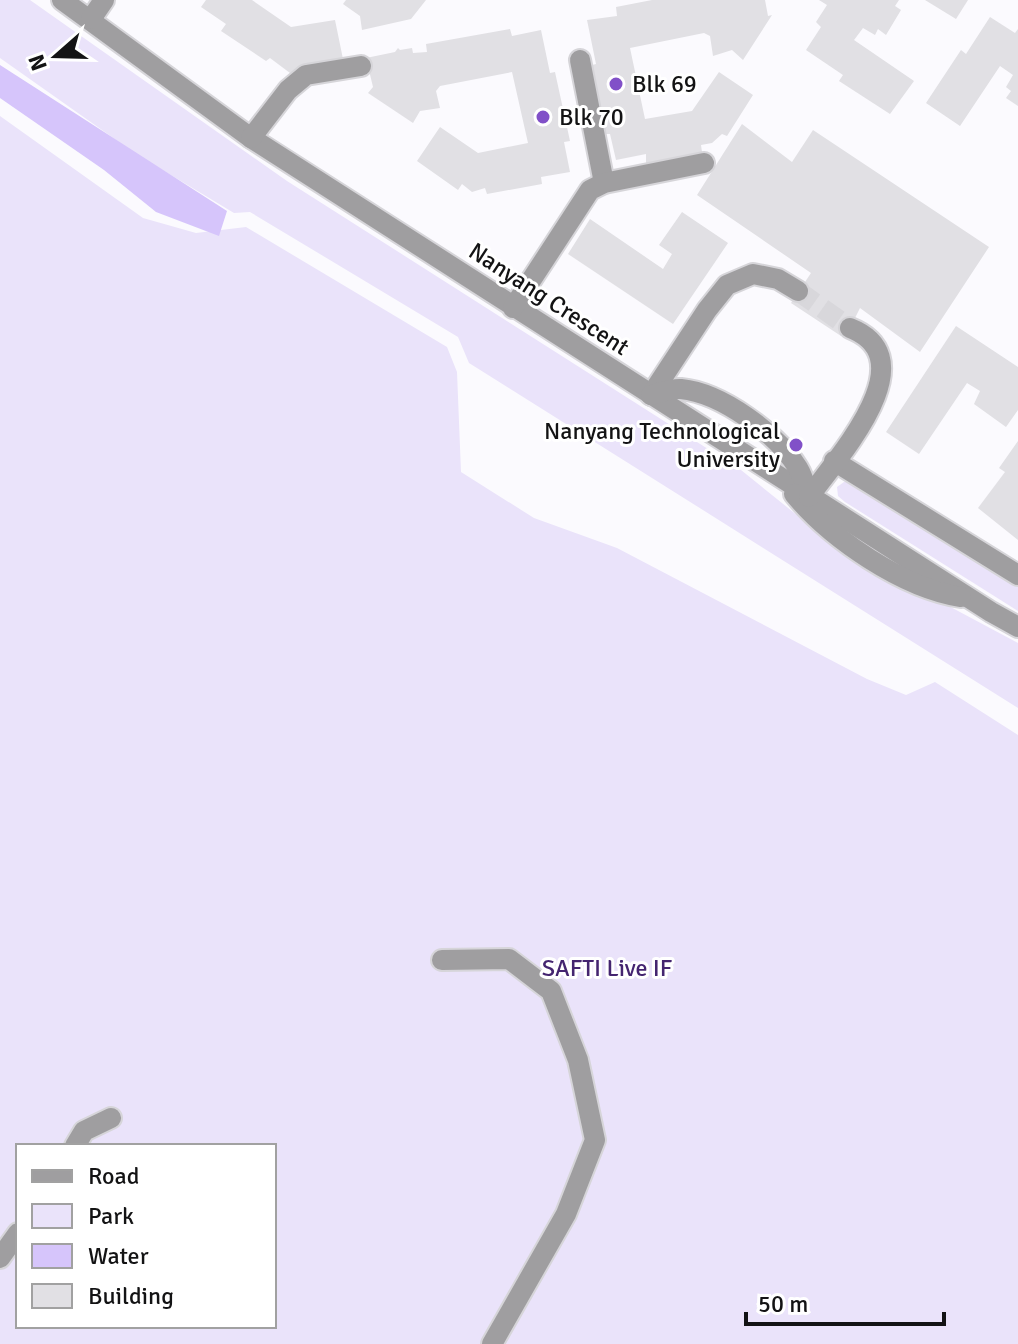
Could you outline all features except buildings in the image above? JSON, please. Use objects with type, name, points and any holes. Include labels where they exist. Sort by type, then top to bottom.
[{"type":"street","name":"Nanyang Crescent","points":[[62,0],[251,138],[809,497],[1018,627]]},
{"type":"street","points":[[91,19],[104,0]]},
{"type":"street","points":[[580,60],[604,183]]},
{"type":"street","points":[[251,138],[288,90],[306,75],[361,66]]},
{"type":"street","points":[[513,308],[590,190],[604,183],[704,163]]},
{"type":"street","points":[[651,395],[713,301],[727,285],[753,274],[778,279],[798,291]]},
{"type":"street","points":[[809,497],[866,418],[880,389],[880,361],[874,348],[866,336],[850,328]]},
{"type":"street","points":[[651,395],[680,389],[712,398],[750,419],[779,445],[798,468],[809,497]]},
{"type":"street","points":[[834,461],[1018,575]]},
{"type":"street","points":[[781,479],[814,518],[864,554],[933,593],[970,598]]},
{"type":"street","points":[[442,960],[509,959],[551,991],[578,1060],[595,1140],[566,1214],[492,1344]]},
{"type":"street","points":[[76,1144],[84,1131],[111,1118]]},
{"type":"street","points":[[0,1258],[16,1236]]},
{"type":"green space","points":[[0,0],[30,0],[287,181],[741,470],[813,528],[900,580],[1018,643],[1018,708],[469,363],[458,337],[250,212],[234,213],[136,154],[0,58]]},
{"type":"green space","name":"SAFTI Live IF","points":[[0,116],[143,218],[196,233],[246,227],[447,347],[457,372],[461,472],[534,518],[617,548],[867,679],[906,695],[935,682],[1018,735],[1018,1344],[0,1344]]},
{"type":"green space","points":[[853,481],[1018,587],[1018,611],[845,502],[838,496],[837,487]]},
{"type":"water","points":[[0,65],[227,211],[219,236],[156,212],[104,170],[0,98]]},
{"type":"tunnel","points":[[798,291],[850,328]]},
{"type":"place","name":"Blk 69","points":[[616,84]]},
{"type":"place","name":"Blk 70","points":[[543,117]]},
{"type":"place","name":"Nanyang Technological University","points":[[796,445]]}]
